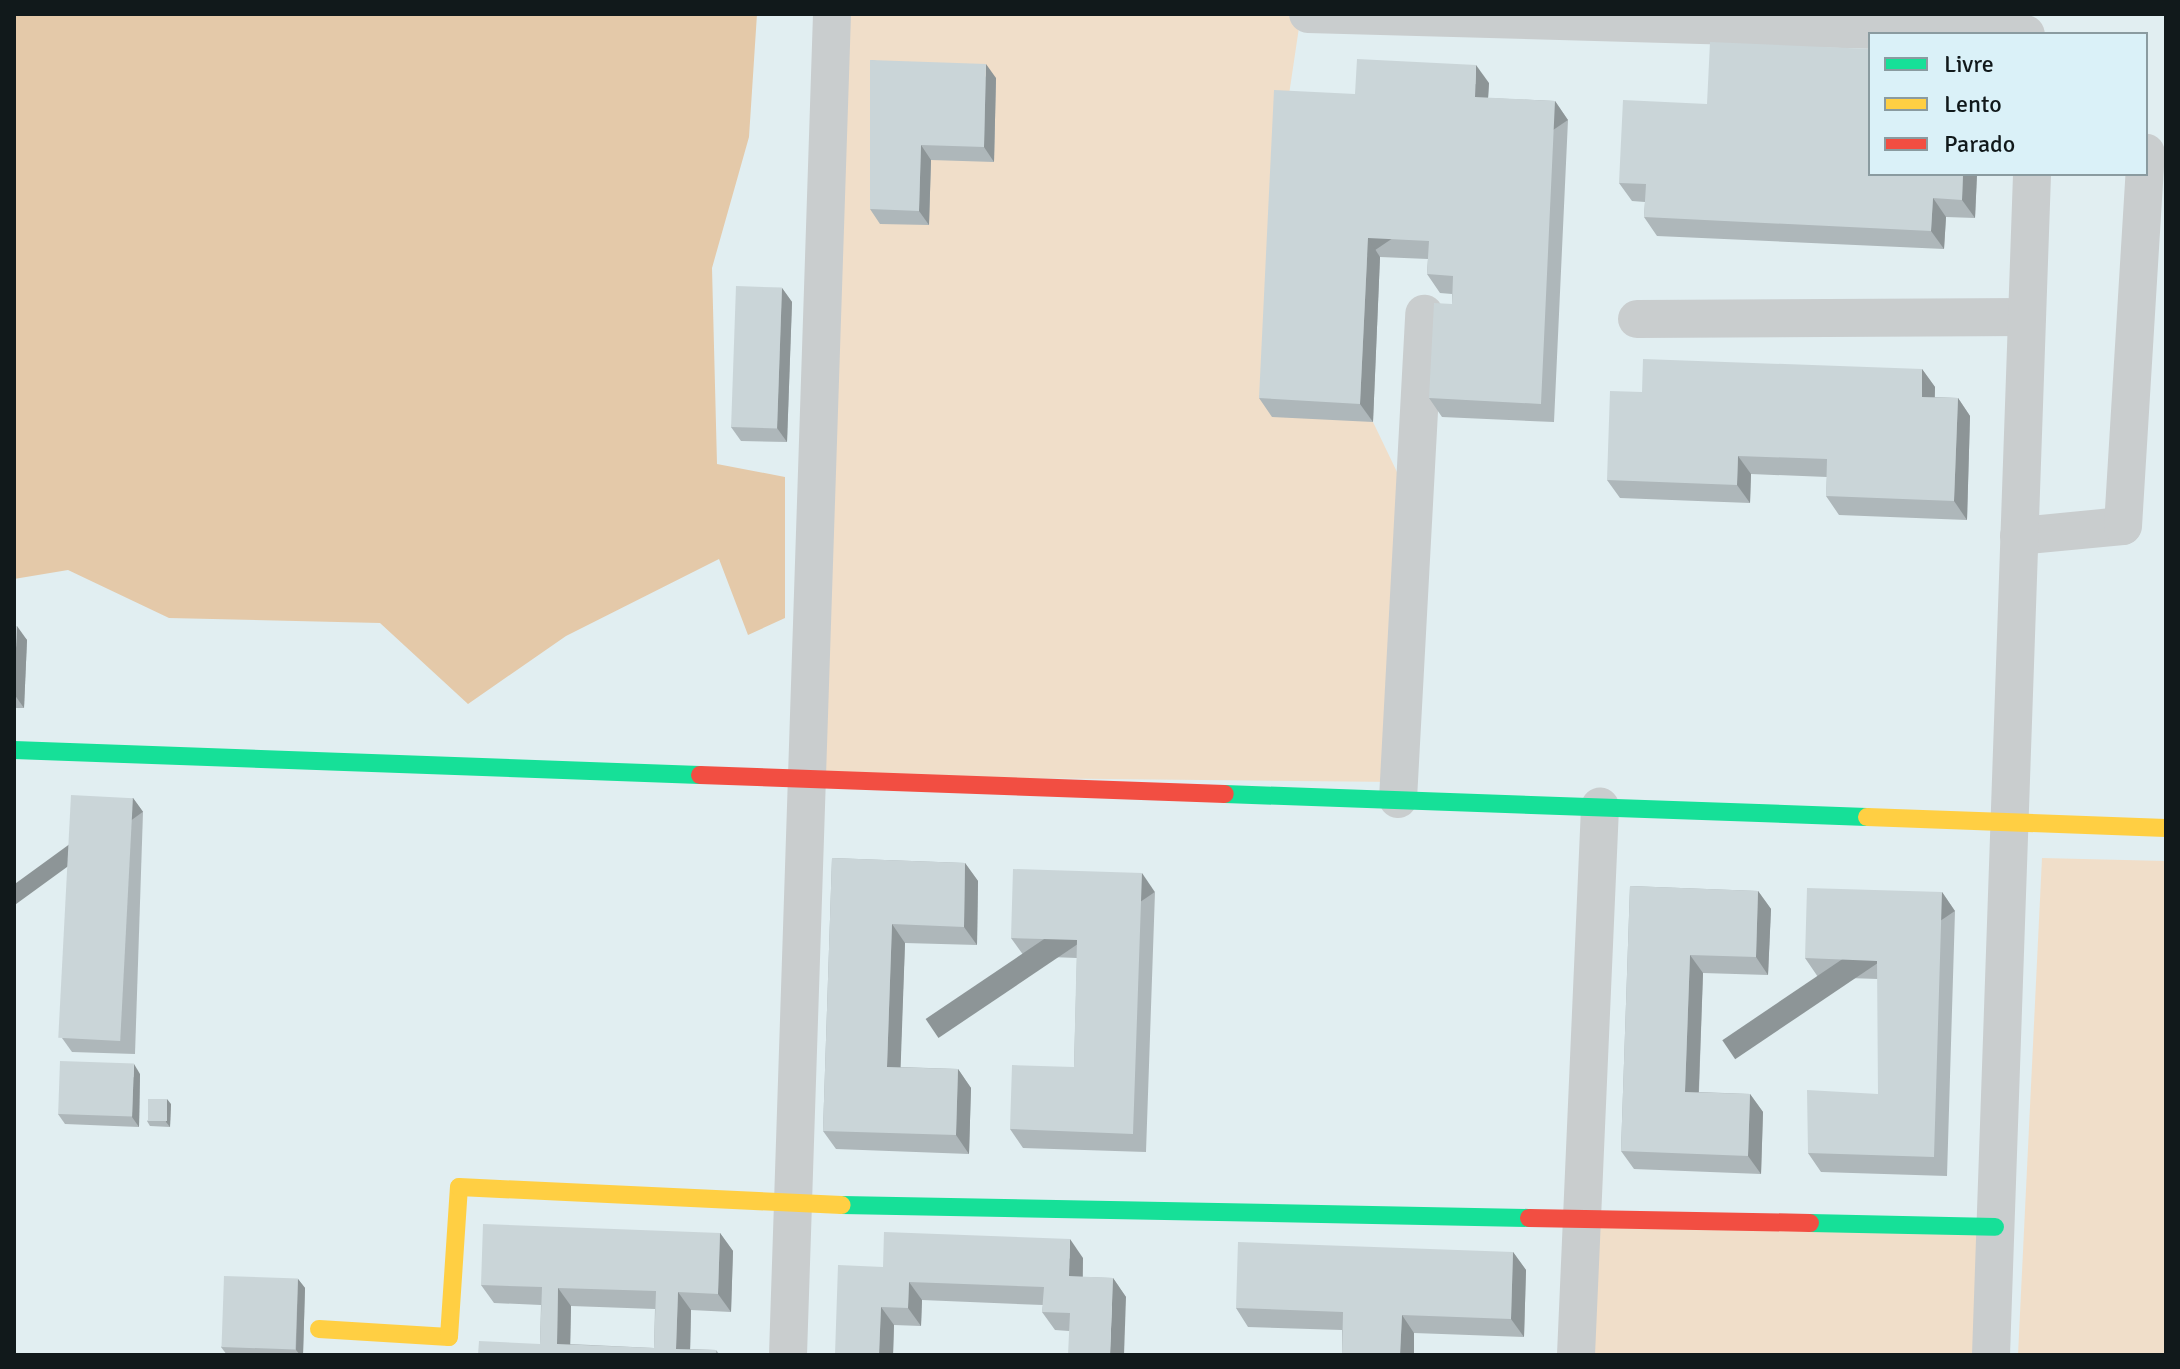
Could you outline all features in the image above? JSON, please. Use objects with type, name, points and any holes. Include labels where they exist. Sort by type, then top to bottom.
[{"type":"street","points":[[788,1355],[810,776],[832,14]]},
{"type":"street","points":[[1308,14],[1954,32]]},
{"type":"street","points":[[1991,1355],[2032,176]]},
{"type":"street","points":[[2019,536],[2123,526],[2145,176]]},
{"type":"street","points":[[1398,799],[1424,314]]},
{"type":"street","points":[[1637,319],[2027,317]]},
{"type":"street","points":[[14,750],[810,776],[2166,828]]},
{"type":"street","points":[[1576,1355],[1578,1221],[1600,807]]},
{"type":"street","points":[[319,1329],[449,1337],[459,1187],[793,1204],[1995,1227]]},
{"type":"shaded area","points":[[14,14],[757,14],[749,137],[712,268],[717,464],[785,477],[785,618],[748,635],[719,559],[566,636],[468,704],[380,623],[169,618],[68,570],[14,579]]},
{"type":"shaded area","points":[[832,14],[1301,14],[1287,108],[1373,422],[1397,472],[1399,782],[810,776]]},
{"type":"shaded area","points":[[2042,858],[2166,861],[2166,1355],[2018,1355]]},
{"type":"shaded area","points":[[1578,1221],[1995,1228],[1993,1355],[1576,1355]]},
{"type":"building","points":[[1710,42],[1868,49],[1868,176],[1963,176],[1962,200],[1933,198],[1931,231],[1644,217],[1646,184],[1619,183],[1623,100],[1707,104]]},
{"type":"building","points":[[1357,59],[1476,65],[1475,97],[1555,101],[1541,404],[1429,398],[1434,303],[1452,304],[1453,276],[1427,274],[1429,241],[1368,238],[1360,404],[1259,398],[1274,90],[1355,94]]},
{"type":"building","points":[[870,60],[986,64],[984,147],[921,145],[919,211],[870,209]]},
{"type":"building","points":[[736,286],[782,288],[777,429],[731,427]]},
{"type":"building","points":[[1643,359],[1922,369],[1922,397],[1958,398],[1954,501],[1826,496],[1827,459],[1738,456],[1737,485],[1607,480],[1610,391],[1642,392]]},
{"type":"building","points":[[14,626],[17,626],[14,694]]},
{"type":"building","points":[[71,795],[133,798],[120,1041],[58,1038]]},
{"type":"building","points":[[832,858],[965,863],[964,927],[892,924],[887,1067],[958,1069],[956,1135],[823,1131]]},
{"type":"building","points":[[1013,869],[1142,873],[1133,1134],[1010,1129],[1012,1065],[1074,1067],[1077,940],[1011,938]]},
{"type":"building","points":[[1630,886],[1758,891],[1756,957],[1690,955],[1685,1092],[1750,1094],[1748,1156],[1621,1151]]},
{"type":"building","points":[[1807,888],[1942,892],[1934,1157],[1808,1153],[1807,1090],[1878,1094],[1877,961],[1805,958]]},
{"type":"building","points":[[60,1061],[134,1064],[132,1117],[58,1114]]},
{"type":"building","points":[[148,1099],[167,1099],[167,1121],[148,1121]]},
{"type":"building","points":[[483,1224],[720,1233],[718,1294],[678,1292],[676,1349],[716,1350],[716,1355],[478,1355],[479,1341],[540,1344],[542,1287],[481,1285]],"holes":[[[558,1288],[656,1291],[654,1348],[557,1344]]]},
{"type":"building","points":[[884,1232],[1070,1239],[1069,1276],[1113,1278],[1110,1355],[1068,1355],[1070,1313],[1042,1312],[1044,1287],[909,1282],[908,1308],[881,1307],[879,1355],[835,1355],[838,1265],[883,1267]]},
{"type":"building","points":[[1238,1242],[1513,1252],[1511,1319],[1402,1315],[1400,1355],[1342,1355],[1343,1312],[1236,1308]]},
{"type":"building","points":[[224,1276],[298,1279],[295,1350],[222,1347]]},
{"type":"traffic: fast","points":[[14,750],[700,775]]},
{"type":"traffic: fast","points":[[1225,794],[1867,817]]},
{"type":"traffic: fast","points":[[842,1205],[1529,1218]]},
{"type":"traffic: fast","points":[[1810,1223],[1995,1227]]},
{"type":"traffic: slow","points":[[1867,817],[2166,828]]},
{"type":"traffic: slow","points":[[319,1329],[449,1337],[459,1187],[842,1205]]},
{"type":"traffic: jam","points":[[700,775],[1225,794]]},
{"type":"traffic: jam","points":[[1529,1218],[1810,1223]]}]
